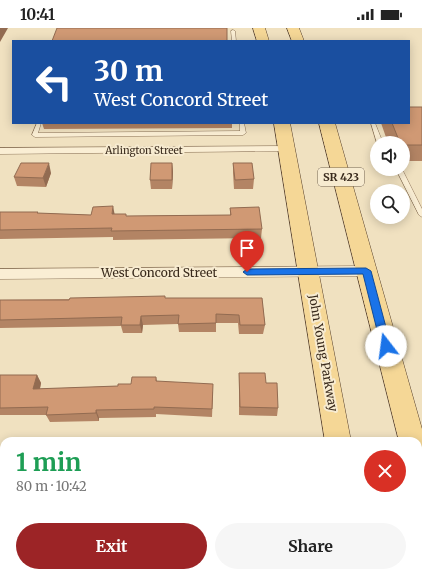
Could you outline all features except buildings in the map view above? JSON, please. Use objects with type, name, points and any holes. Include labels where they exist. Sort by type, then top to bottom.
[{"type":"main road","points":[[259,28],[263,40]]},
{"type":"main road","points":[[293,28],[298,40]]},
{"type":"main road","name":"John Young Parkway","points":[[282,124],[337,437]]},
{"type":"main road","name":"SR 423","points":[[327,124],[411,437]]},
{"type":"street","name":"Arlington Street","points":[[0,151],[287,150]]},
{"type":"street","name":"West Concord Street","points":[[0,274],[366,271]]},
{"type":"lane","points":[[233,31],[234,40]]},
{"type":"lane","points":[[39,124],[35,135],[243,133],[242,124]]},
{"type":"lane","points":[[373,124],[378,136]]},
{"type":"lane","points":[[402,176],[422,215]]},
{"type":"route","points":[[247,272],[366,271],[386,346]]}]
